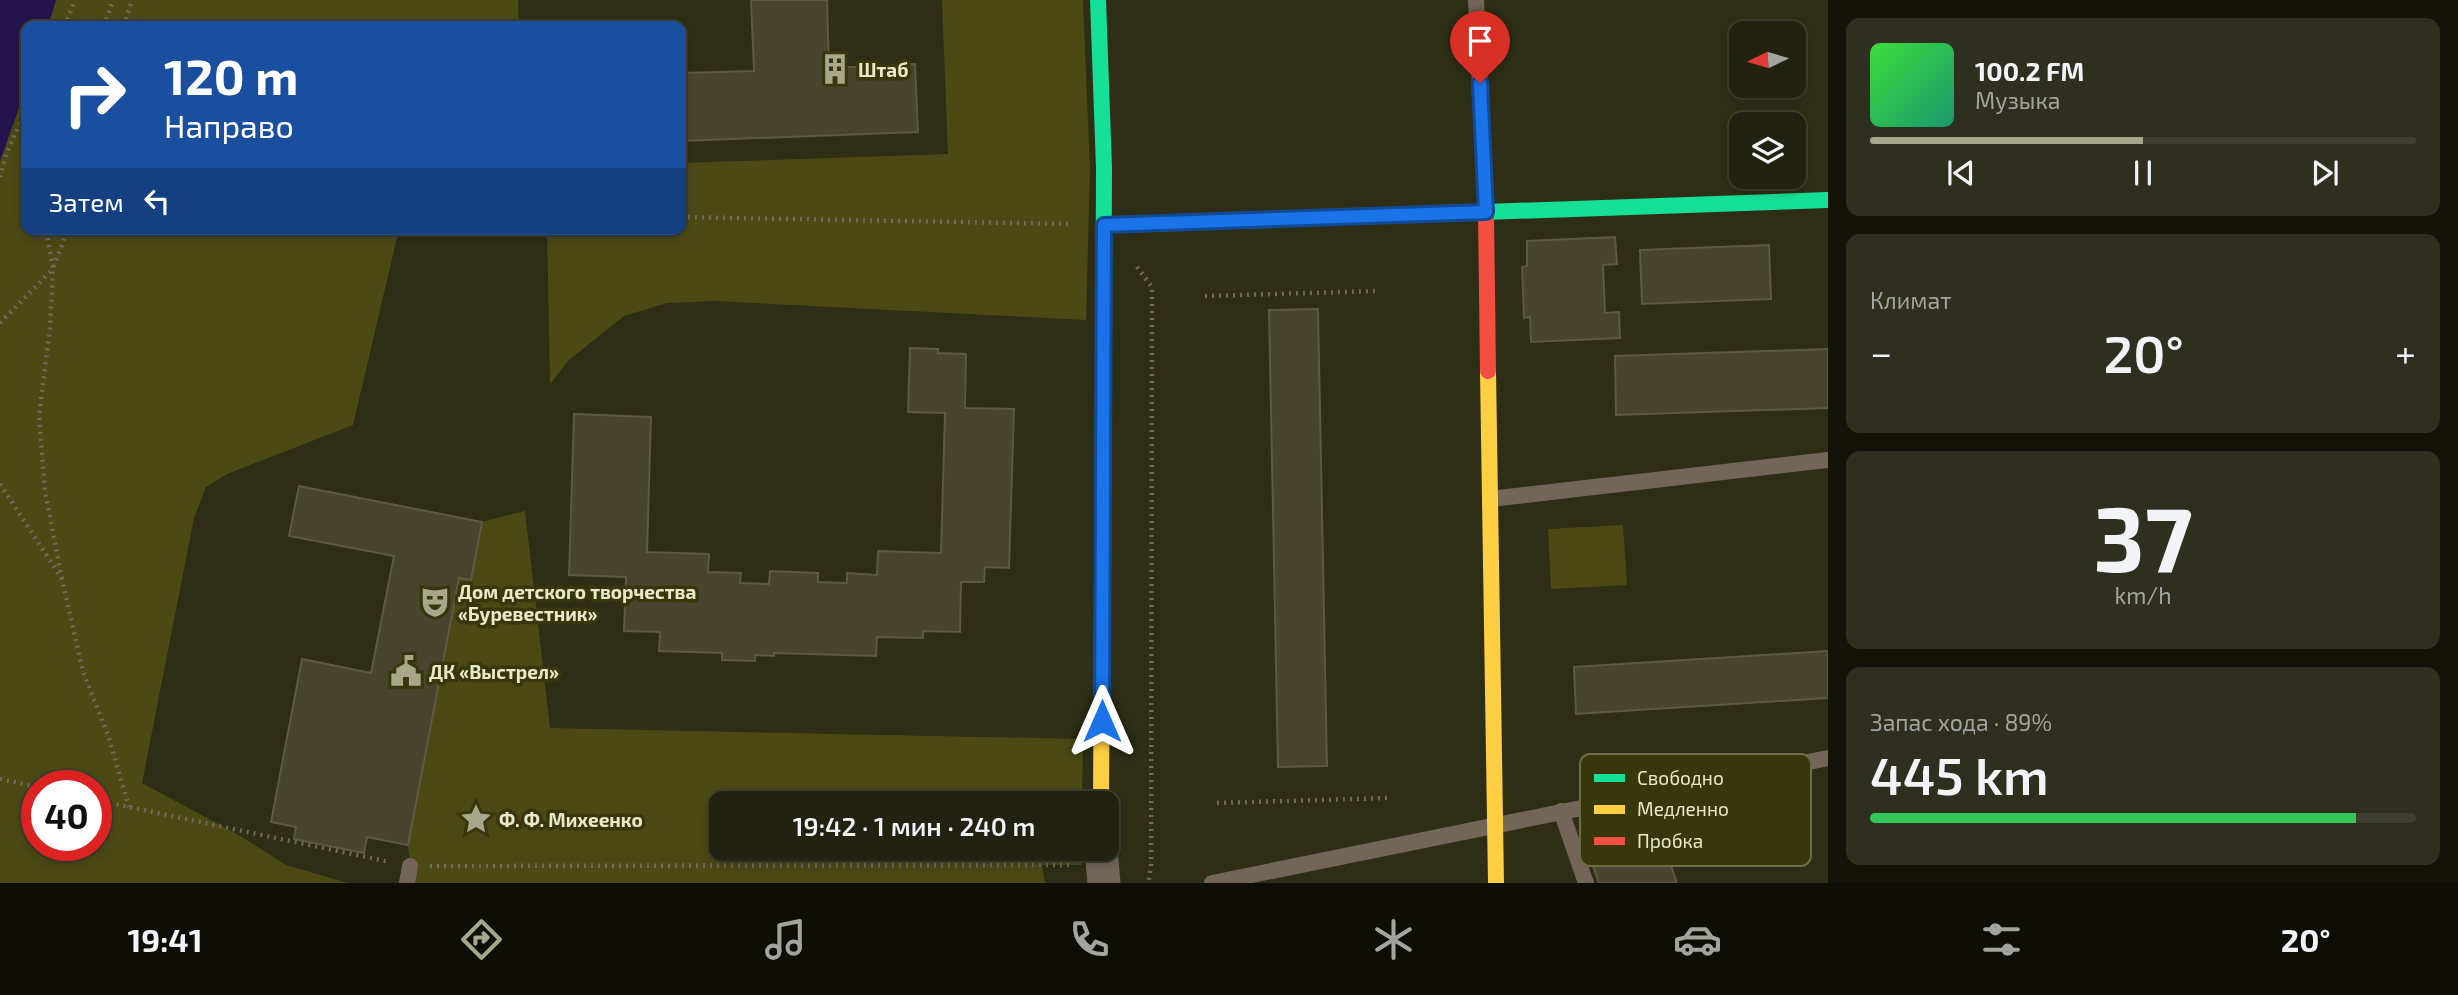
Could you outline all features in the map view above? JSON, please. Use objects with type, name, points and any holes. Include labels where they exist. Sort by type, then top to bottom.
[{"type":"street","points":[[1098,0],[1104,168],[1101,791]]},
{"type":"street","points":[[1104,225],[1828,200]]},
{"type":"street","points":[[1486,212],[1496,883]]},
{"type":"lane","points":[[1476,0],[1486,212]]},
{"type":"lane","points":[[1490,499],[1828,460]]},
{"type":"lane","points":[[1212,883],[1281,876],[1580,807]]},
{"type":"lane","points":[[1560,811],[1586,883]]},
{"type":"lane","points":[[407,883],[410,866]]},
{"type":"path","points":[[67,21],[75,0]]},
{"type":"path","points":[[106,21],[113,0]]},
{"type":"path","points":[[126,21],[132,0]]},
{"type":"path","points":[[0,177],[6,154],[21,122]]},
{"type":"path","points":[[686,217],[1104,225]]},
{"type":"path","points":[[47,235],[53,269],[50,328],[39,415],[45,491],[83,672],[108,735],[129,807]]},
{"type":"path","points":[[0,323],[53,269],[66,235]]},
{"type":"path","points":[[1136,267],[1152,287],[1151,853],[1148,883]]},
{"type":"path","points":[[1205,296],[1378,291]]},
{"type":"path","points":[[0,484],[62,579]]},
{"type":"path","points":[[0,779],[21,784]]},
{"type":"path","points":[[1217,803],[1388,797]]},
{"type":"path","points":[[112,803],[410,866],[1102,865]]},
{"type":"shaded area","points":[[0,0],[56,0],[50,21],[21,21],[21,102],[0,161]]},
{"type":"shaded area","points":[[56,0],[518,0],[519,21],[50,21]]},
{"type":"shaded area","points":[[942,0],[1083,0],[1090,168],[1086,320],[715,301],[667,303],[624,316],[569,360],[550,384],[547,235],[686,235],[686,163],[948,154]]},
{"type":"shaded area","points":[[21,102],[21,235],[398,235],[353,425],[227,474],[206,487],[194,518],[142,783],[237,834],[286,865],[348,883],[0,883],[0,161]]},
{"type":"shaded area","points":[[525,511],[550,728],[1083,739],[1082,791],[709,791],[709,861],[1082,861],[1082,865],[1042,865],[1045,883],[407,883],[410,866],[408,845],[459,578],[471,580],[482,522]]},
{"type":"shaded area","points":[[1623,525],[1627,585],[1551,589],[1548,529]]},
{"type":"building","name":"Штаб","points":[[751,0],[827,0],[829,68],[915,64],[918,132],[686,141],[686,73],[754,71]]},
{"type":"building","points":[[1615,237],[1617,264],[1603,265],[1605,313],[1619,312],[1620,338],[1531,342],[1530,317],[1524,318],[1522,267],[1527,266],[1527,241]]},
{"type":"building","points":[[1769,245],[1771,299],[1642,304],[1640,250]]},
{"type":"building","points":[[1318,309],[1327,766],[1278,767],[1269,310]]},
{"type":"building","points":[[910,348],[966,354],[965,408],[1014,409],[1009,568],[985,567],[984,582],[961,582],[960,632],[923,631],[923,638],[877,637],[876,656],[774,653],[774,656],[755,655],[755,661],[722,660],[722,653],[659,651],[660,632],[624,631],[626,577],[569,575],[574,414],[651,417],[647,552],[709,554],[708,572],[741,573],[740,583],[769,584],[770,571],[818,573],[818,582],[847,583],[847,573],[877,575],[878,551],[941,553],[945,413],[908,412]]},
{"type":"building","points":[[1828,349],[1828,408],[1616,415],[1615,356]]},
{"type":"building","name":"ДК «Выстрел»","points":[[299,486],[482,522],[471,580],[459,578],[408,845],[367,837],[364,853],[294,839],[296,827],[271,822],[302,659],[371,673],[394,556],[289,536]]},
{"type":"building","points":[[1828,651],[1828,698],[1576,714],[1574,667]]},
{"type":"building","points":[[1593,866],[1671,866],[1677,883],[1599,883]]},
{"type":"traffic: fast","points":[[1098,0],[1104,168],[1103,425]]},
{"type":"traffic: fast","points":[[1371,216],[1828,200]]},
{"type":"traffic: slow","points":[[1488,371],[1496,883]]},
{"type":"traffic: slow","points":[[1101,791],[1103,425]]},
{"type":"traffic: jam","points":[[1486,212],[1488,371]]},
{"type":"traffic: jam","points":[[1104,225],[1371,216]]},
{"type":"place","name":"Штаб","points":[[835,69]]},
{"type":"place","name":"Дом детского творчества «Буревестник»","points":[[435,602]]},
{"type":"place","name":"ДК «Выстрел»","points":[[406,671]]},
{"type":"place","name":"Ф. Ф. Михеенко","points":[[476,819]]},
{"type":"route","points":[[1102,721],[1104,225],[1486,212],[1480,83]]}]
